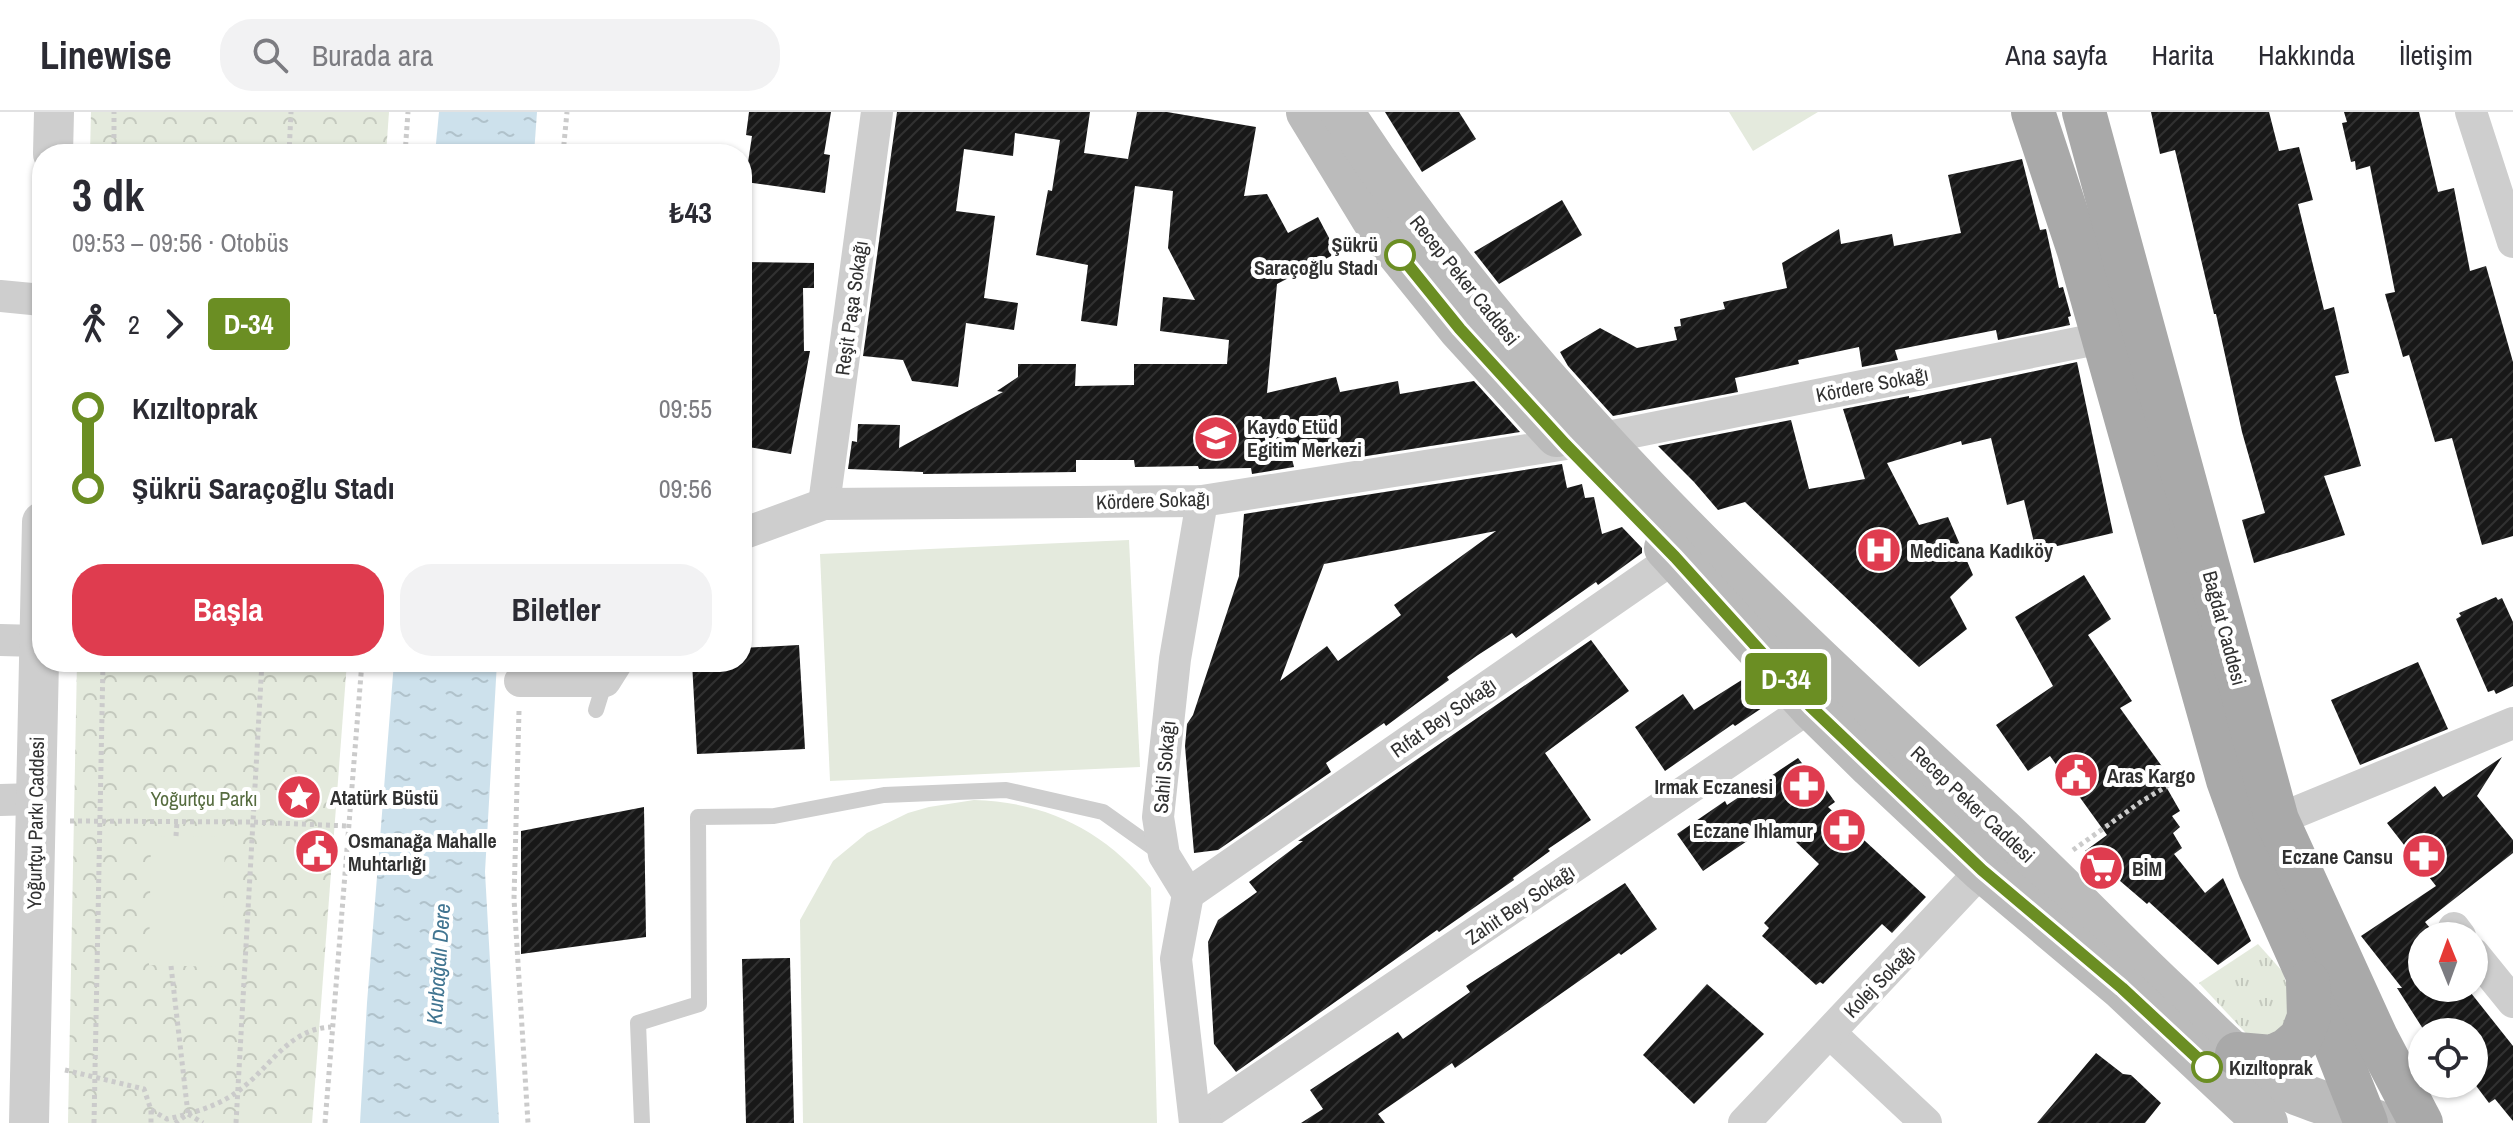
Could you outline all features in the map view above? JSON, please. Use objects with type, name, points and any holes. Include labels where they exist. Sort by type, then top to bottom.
[{"type":"main road","name":"Recep Peker Caddesi","points":[[1308,112],[1380,230],[1460,329],[1582,442],[1828,695],[1982,870],[2122,988],[2266,1123]]},
{"type":"main road","name":"Recep Peker Caddesi","points":[[1342,112],[1384,177],[1582,442]]},
{"type":"main road","name":"Bağdat Caddesi","points":[[2033,112],[2079,251],[2124,333],[2277,820],[2376,1037],[2421,1123]]},
{"type":"main road","name":"Bağdat Caddesi","points":[[2084,112],[2124,333],[2228,780],[2260,869],[2369,1121]]},
{"type":"main road","name":"Recep Peker Caddesi","points":[[1828,695],[2017,844],[2125,951],[2237,1054],[2269,1079],[2369,1121]]},
{"type":"main road","points":[[2237,1054],[2272,1057],[2301,1038],[2309,1017],[2308,976]]},
{"type":"street","points":[[53,144],[54,112]]},
{"type":"street","name":"Reşit Paşa Sokağı","points":[[824,504],[877,112]]},
{"type":"street","points":[[2471,112],[2513,242]]},
{"type":"street","points":[[0,296],[32,299]]},
{"type":"street","name":"Kördere Sokağı","points":[[752,530],[824,504],[1202,501],[1582,442],[2124,333]]},
{"type":"street","name":"Sahil Sokağı","points":[[1188,894],[1164,855],[1158,817],[1175,659],[1202,501]]},
{"type":"street","name":"Rıfat Bey Sokağı","points":[[1188,894],[1686,548]]},
{"type":"street","name":"Yoğurtçu Parkı Caddesi","points":[[29,1123],[18,799],[19,641],[32,574]]},
{"type":"street","points":[[520,681],[606,685]]},
{"type":"street","name":"Zahit Bey Sokağı","points":[[1195,1123],[1828,695]]},
{"type":"street","points":[[2277,820],[2513,723]]},
{"type":"street","name":"Kolej Sokağı","points":[[1744,1123],[1982,870],[2017,844]]},
{"type":"street","points":[[1188,894],[1176,959],[1195,1123]]},
{"type":"street","points":[[2488,971],[2513,1002]]},
{"type":"street","points":[[1830,1033],[1926,1123]]},
{"type":"lane","points":[[642,1123],[638,1023],[699,1004],[698,817],[774,816],[884,795],[1006,790],[1103,812],[1164,855]]},
{"type":"path","points":[[114,112],[114,144]]},
{"type":"path","points":[[289,144],[291,112]]},
{"type":"path","points":[[406,144],[408,112]]},
{"type":"path","points":[[564,144],[567,112]]},
{"type":"path","points":[[94,1123],[103,672]]},
{"type":"path","points":[[236,1123],[261,672]]},
{"type":"path","points":[[325,1123],[361,672]]},
{"type":"path","points":[[520,681],[514,899],[528,1123]]},
{"type":"path","points":[[2086,841],[2142,801],[2189,773]]},
{"type":"path","points":[[70,821],[347,826]]},
{"type":"path","points":[[176,836],[177,822]]},
{"type":"path","points":[[171,966],[188,1114]]},
{"type":"path","points":[[151,1110],[167,1119],[213,1107],[238,1091],[285,1045],[319,1027],[331,1027]]},
{"type":"path","points":[[65,1070],[144,1089],[151,1110],[151,1123]]},
{"type":"path","points":[[175,1123],[188,1114]]},
{"type":"path","points":[[188,1114],[203,1123]]},
{"type":"green space","points":[[91,112],[389,112],[387,144],[90,144]]},
{"type":"green space","points":[[1729,112],[1818,112],[1753,151]]},
{"type":"green space","points":[[1129,540],[1140,767],[830,781],[820,554]]},
{"type":"green space","name":"Yoğurtçu Parkı","points":[[77,672],[346,672],[312,1123],[68,1123]]},
{"type":"green space","points":[[974,800],[1026,807],[1073,823],[1114,850],[1151,888],[1157,1123],[803,1123],[800,920],[833,861],[867,833],[908,813]]},
{"type":"green space","points":[[151,836],[225,837],[222,967],[149,965]]},
{"type":"green space","points":[[2258,944],[2283,972],[2293,1008],[2285,1027],[2258,1046],[2199,983]]},
{"type":"water","points":[[439,112],[537,112],[535,144],[436,144]]},
{"type":"water","name":"Kurbağalı Dere","points":[[393,672],[496,672],[485,872],[499,1123],[360,1123]]},
{"type":"building","points":[[749,112],[831,112],[824,154],[830,155],[825,193],[752,183],[752,136],[746,135]]},
{"type":"building","points":[[897,112],[1090,112],[1084,153],[1128,159],[1137,112],[1167,112],[1256,127],[1244,196],[1267,194],[1288,233],[1318,217],[1337,253],[1277,284],[1267,393],[1336,377],[1340,392],[1398,381],[1400,394],[1474,381],[1520,432],[1354,458],[1351,446],[1292,459],[1294,467],[1252,474],[1251,468],[1135,467],[1134,460],[1076,460],[1076,472],[923,474],[848,469],[852,441],[857,442],[858,424],[900,425],[899,448],[1003,392],[997,391],[1018,377],[1018,364],[1076,364],[1075,386],[1134,385],[1134,364],[1227,364],[1229,340],[1160,331],[1163,297],[1195,300],[1168,248],[1173,191],[1135,186],[1117,326],[1081,321],[1088,265],[1036,255],[1048,190],[1052,191],[1060,140],[1015,133],[1013,156],[964,149],[956,211],[995,216],[984,298],[1018,303],[1014,330],[966,323],[958,387],[912,381],[903,360],[863,356]]},
{"type":"building","points":[[1385,112],[1459,112],[1476,139],[1422,172]]},
{"type":"building","points":[[2151,112],[2269,112],[2279,151],[2299,147],[2313,200],[2298,204],[2324,310],[2334,307],[2349,373],[2335,376],[2361,466],[2324,476],[2345,535],[2254,563],[2242,520],[2265,513],[2242,432],[2175,150],[2160,154]]},
{"type":"building","points":[[2344,112],[2419,112],[2438,192],[2454,188],[2470,271],[2486,266],[2513,362],[2513,536],[2482,545],[2452,438],[2435,442],[2409,355],[2403,357],[2385,294],[2395,292],[2370,166],[2356,170],[2355,161],[2351,162],[2342,123],[2347,122]]},
{"type":"building","points":[[2022,159],[2040,230],[2046,229],[2059,288],[2063,287],[2071,316],[2068,317],[2070,325],[1998,340],[1996,330],[1895,350],[1898,360],[1862,367],[1859,347],[1735,378],[1738,392],[1613,416],[1568,366],[1560,352],[1600,328],[1637,348],[1677,340],[1674,327],[1681,326],[1680,319],[1725,309],[1723,302],[1787,288],[1782,263],[1839,229],[1841,244],[1892,234],[1894,246],[1961,233],[1948,175]]},
{"type":"building","points":[[1562,200],[1582,235],[1499,284],[1474,252]]},
{"type":"building","points":[[752,262],[814,263],[814,288],[803,288],[804,351],[810,351],[791,454],[752,448]]},
{"type":"building","points":[[2077,362],[2113,533],[2036,551],[2024,500],[2007,505],[1991,438],[1962,445],[1961,441],[1887,463],[1919,525],[1948,517],[1973,575],[1950,597],[1967,629],[1919,667],[1745,502],[1718,510],[1658,446],[1791,420],[1809,489],[1865,479],[1843,409]]},
{"type":"building","points":[[1562,464],[1567,488],[1582,484],[1585,498],[1594,497],[1602,534],[1622,527],[1642,548],[1642,553],[1516,638],[1512,633],[1478,655],[1386,726],[1384,723],[1326,763],[1331,772],[1218,850],[1194,853],[1185,746],[1187,724],[1193,715],[1239,576],[1244,514]],"holes":[[[1496,531],[1394,605],[1401,615],[1338,661],[1327,646],[1280,681],[1324,564]]]},
{"type":"building","points":[[2084,575],[2111,619],[2088,635],[2132,701],[2120,708],[2166,772],[2160,776],[2180,811],[2172,816],[2180,827],[2173,833],[2182,848],[2174,854],[2205,893],[2223,878],[2251,941],[2218,965],[2149,902],[2147,904],[2085,851],[2107,835],[2050,756],[2028,771],[1996,725],[2053,686],[2015,617]]},
{"type":"building","points":[[2496,597],[2498,600],[2502,598],[2513,622],[2513,686],[2496,694],[2494,690],[2488,692],[2456,619],[2461,616],[2459,613]]},
{"type":"building","points":[[1591,640],[1629,691],[1545,753],[1591,820],[1548,849],[1550,851],[1514,880],[1439,932],[1437,930],[1236,1072],[1214,1044],[1208,942],[1218,920],[1257,892],[1249,882],[1303,841],[1298,841]]},
{"type":"building","points":[[799,645],[805,749],[697,754],[693,672],[752,672],[752,647]]},
{"type":"building","points":[[2418,662],[2448,729],[2360,765],[2331,700]]},
{"type":"building","points":[[1748,676],[1768,704],[1665,771],[1635,727],[1683,694],[1694,710]]},
{"type":"building","points":[[2502,757],[2477,796],[2513,840],[2513,853],[2425,922],[2408,922],[2408,1002],[2478,1002],[2513,1046],[2513,1121],[2495,1099],[2489,1103],[2485,1098],[2488,1098],[2488,1018],[2416,1018],[2397,988],[2402,988],[2361,936],[2436,886],[2387,823],[2435,786],[2443,797]]},
{"type":"building","points":[[1798,758],[1815,780],[1818,778],[1835,802],[1828,807],[1926,897],[1892,933],[1882,924],[1823,984],[1820,982],[1816,985],[1762,936],[1769,928],[1764,923],[1819,864],[1775,822],[1703,871],[1677,834],[1725,801],[1727,805]]},
{"type":"building","points":[[644,807],[646,937],[521,954],[521,831]]},
{"type":"building","points":[[1625,883],[1657,929],[1455,1068],[1452,1063],[1378,1114],[1385,1123],[1301,1123],[1323,1109],[1310,1090],[1398,1032],[1403,1039],[1470,992],[1466,986]]},
{"type":"building","points":[[790,958],[794,1123],[746,1123],[742,959]]},
{"type":"building","points":[[1707,984],[1764,1034],[1694,1104],[1643,1055]]},
{"type":"building","points":[[2096,1053],[2123,1074],[2131,1075],[2161,1103],[2145,1123],[2037,1123]]},
{"type":"bus line","name":"D-34","points":[[1400,255],[1460,329],[1565,444],[1675,557],[1811,707],[1982,870],[2122,988],[2207,1067]]},
{"type":"place","name":"Şükrü Saraçoğlu Stadı","points":[[1400,255]]},
{"type":"place","name":"Kaydo Etüd Egitim Merkezi","points":[[1216,438]]},
{"type":"place","name":"Medicana Kadıköy","points":[[1879,550]]},
{"type":"place","name":"Aras Kargo","points":[[2076,775]]},
{"type":"place","name":"Irmak Eczanesi","points":[[1804,786]]},
{"type":"place","name":"Atatürk Büstü","points":[[299,797]]},
{"type":"place","name":"Eczane Ihlamur","points":[[1844,830]]},
{"type":"place","name":"Osmanağa Mahalle Muhtarlığı","points":[[317,851]]},
{"type":"place","name":"Eczane Cansu","points":[[2424,856]]},
{"type":"place","name":"BİM","points":[[2101,868]]},
{"type":"place","name":"Kızıltoprak","points":[[2207,1067]]}]
